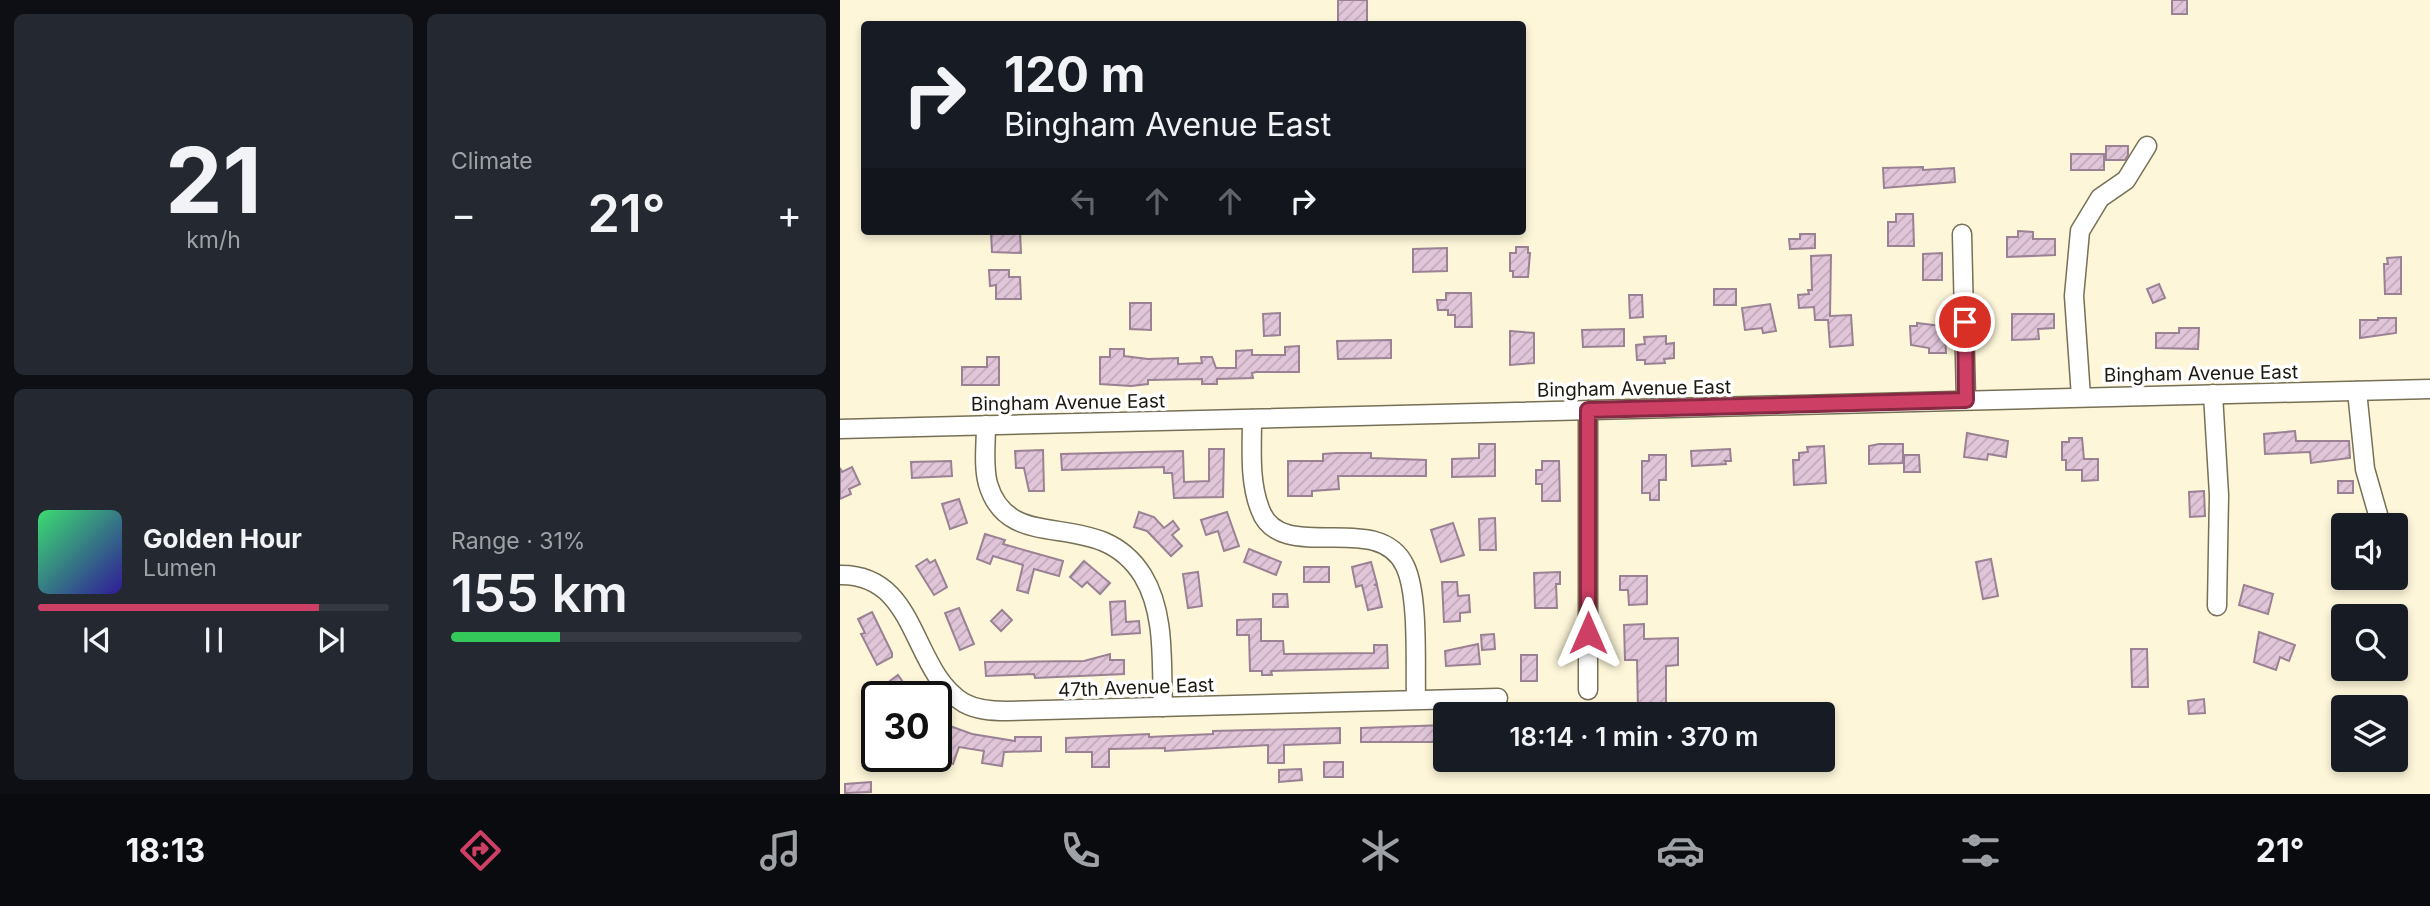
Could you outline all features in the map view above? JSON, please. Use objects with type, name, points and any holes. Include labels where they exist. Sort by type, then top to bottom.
[{"type":"street","points":[[2081,397],[2074,296],[2080,231],[2100,198],[2126,180],[2147,146]]},
{"type":"street","points":[[1962,234],[1966,400]]},
{"type":"street","name":"Bingham Avenue East","points":[[840,429],[2430,389]]},
{"type":"street","points":[[2357,391],[2365,469],[2378,513]]},
{"type":"street","points":[[2213,394],[2219,495],[2217,606]]},
{"type":"street","points":[[1588,410],[1588,690]]},
{"type":"street","points":[[1252,418],[1253,482],[1260,511],[1273,525],[1306,538],[1372,539],[1393,550],[1404,564],[1412,601],[1416,699]]},
{"type":"street","points":[[986,425],[987,483],[1005,512],[1023,525],[1100,538],[1121,550],[1142,575],[1156,605],[1163,707]]},
{"type":"street","name":"47th Avenue East","points":[[840,575],[858,576],[885,588],[945,684],[964,703],[979,709],[1498,698]]},
{"type":"building","points":[[1338,0],[1367,0],[1367,21],[1338,21]]},
{"type":"building","points":[[2172,0],[2187,0],[2187,14],[2172,14]]},
{"type":"building","points":[[2106,146],[2128,146],[2128,155],[2125,160],[2106,160]]},
{"type":"building","points":[[2071,154],[2104,154],[2104,170],[2071,170]]},
{"type":"building","points":[[1923,167],[1923,170],[1954,168],[1955,182],[1884,188],[1883,168]]},
{"type":"building","points":[[1896,214],[1913,214],[1914,246],[1888,246],[1888,222],[1896,222]]},
{"type":"building","points":[[2018,231],[2033,232],[2033,239],[2055,239],[2055,255],[2007,257],[2007,237],[2018,237]]},
{"type":"building","points":[[1800,234],[1815,234],[1815,248],[1790,249],[1789,239],[1800,239]]},
{"type":"building","points":[[991,235],[1020,235],[1021,253],[992,252]]},
{"type":"building","points":[[1516,247],[1528,247],[1528,277],[1513,277],[1513,271],[1510,271],[1510,253],[1516,253]]},
{"type":"building","points":[[1447,248],[1447,271],[1413,272],[1413,249]]},
{"type":"building","points":[[1942,253],[1942,280],[1923,280],[1923,254]]},
{"type":"building","points":[[1831,255],[1830,316],[1851,315],[1853,345],[1830,347],[1828,320],[1815,320],[1814,307],[1799,308],[1798,295],[1809,294],[1808,290],[1812,290],[1811,256]]},
{"type":"building","points":[[2401,257],[2401,294],[2385,294],[2384,264],[2388,264],[2387,258]]},
{"type":"building","points":[[989,270],[1009,270],[1009,277],[1020,277],[1021,299],[996,299],[996,285],[990,286]]},
{"type":"building","points":[[2159,284],[2165,298],[2153,303],[2147,289]]},
{"type":"building","points":[[1714,289],[1736,289],[1736,305],[1714,305]]},
{"type":"building","points":[[1446,293],[1471,293],[1472,327],[1455,327],[1455,315],[1448,315],[1448,310],[1438,310],[1437,300],[1446,300]]},
{"type":"building","points":[[1629,295],[1642,295],[1643,317],[1630,318]]},
{"type":"building","points":[[1130,303],[1151,303],[1151,330],[1130,329]]},
{"type":"building","points":[[1770,304],[1776,331],[1763,333],[1762,328],[1745,330],[1742,308]]},
{"type":"building","points":[[1280,313],[1280,335],[1264,336],[1263,314]]},
{"type":"building","points":[[2012,314],[2054,314],[2054,328],[2038,329],[2039,339],[2012,340]]},
{"type":"building","points":[[2396,318],[2396,333],[2360,338],[2360,320]]},
{"type":"building","points":[[1917,323],[1941,326],[1941,335],[1945,335],[1946,353],[1929,353],[1929,348],[1911,345],[1910,326],[1917,326]]},
{"type":"building","points":[[2179,328],[2199,328],[2198,349],[2156,348],[2156,333],[2179,333]]},
{"type":"building","points":[[1624,329],[1624,346],[1583,347],[1582,330]]},
{"type":"building","points":[[1510,331],[1534,333],[1534,363],[1510,365]]},
{"type":"building","points":[[1666,336],[1666,344],[1674,343],[1674,358],[1664,359],[1665,363],[1645,364],[1645,360],[1637,360],[1636,345],[1645,344],[1644,337]]},
{"type":"building","points":[[1391,340],[1391,358],[1338,359],[1337,341]]},
{"type":"building","points":[[1299,346],[1299,372],[1256,372],[1252,373],[1253,378],[1217,379],[1217,384],[1202,384],[1202,379],[1148,380],[1148,384],[1131,386],[1100,384],[1100,357],[1110,357],[1110,349],[1124,349],[1124,356],[1148,359],[1178,358],[1178,364],[1202,363],[1201,357],[1212,357],[1216,368],[1236,368],[1236,351],[1252,350],[1252,355],[1285,355],[1285,347]]},
{"type":"building","points":[[987,357],[999,357],[999,385],[962,385],[962,367],[987,367]]},
{"type":"building","points":[[2295,431],[2296,441],[2349,441],[2350,458],[2311,463],[2310,452],[2265,454],[2264,434]]},
{"type":"building","points":[[1967,433],[2008,441],[2006,457],[1988,454],[1987,460],[1964,457]]},
{"type":"building","points":[[2069,438],[2082,438],[2084,459],[2098,459],[2098,480],[2082,481],[2082,470],[2066,470],[2066,460],[2062,460],[2062,442],[2069,442]]},
{"type":"building","points":[[1479,444],[1495,444],[1495,476],[1452,477],[1452,459],[1479,458]]},
{"type":"building","points":[[1903,444],[1903,463],[1869,464],[1869,446]]},
{"type":"building","points":[[1824,446],[1826,483],[1794,485],[1793,460],[1799,460],[1799,453],[1808,452],[1807,447]]},
{"type":"building","points":[[1209,449],[1224,449],[1223,497],[1174,498],[1172,473],[1164,473],[1164,467],[1062,470],[1061,454],[1183,451],[1184,482],[1209,481]]},
{"type":"building","points":[[1730,449],[1731,461],[1725,461],[1726,464],[1692,466],[1691,451]]},
{"type":"building","points":[[1043,450],[1044,491],[1029,491],[1024,468],[1016,468],[1015,451]]},
{"type":"building","points":[[1371,453],[1371,458],[1426,460],[1426,476],[1338,476],[1339,489],[1312,491],[1312,496],[1288,496],[1288,461],[1323,461],[1323,454]]},
{"type":"building","points":[[1649,455],[1666,455],[1666,480],[1659,480],[1659,500],[1650,500],[1650,493],[1642,493],[1642,461],[1649,461]]},
{"type":"building","points":[[1904,455],[1919,455],[1920,472],[1904,472]]},
{"type":"building","points":[[951,461],[952,476],[912,478],[911,462]]},
{"type":"building","points":[[1542,461],[1559,461],[1560,501],[1542,501],[1542,484],[1536,484],[1536,470],[1542,470]]},
{"type":"building","points":[[852,467],[860,484],[849,489],[851,494],[840,499],[840,468],[842,472]]},
{"type":"building","points":[[2338,481],[2353,481],[2353,493],[2338,493]]},
{"type":"building","points":[[2204,491],[2205,516],[2190,517],[2189,492]]},
{"type":"building","points":[[959,499],[967,523],[950,529],[942,504]]},
{"type":"building","points":[[1139,512],[1154,517],[1164,528],[1173,521],[1179,529],[1172,535],[1182,546],[1171,556],[1147,531],[1134,527]]},
{"type":"building","points":[[1227,512],[1239,546],[1224,551],[1218,531],[1206,535],[1201,520]]},
{"type":"building","points":[[1495,518],[1496,550],[1480,550],[1479,519]]},
{"type":"building","points":[[1453,523],[1464,555],[1441,562],[1431,530]]},
{"type":"building","points":[[985,534],[1005,540],[1003,544],[1063,561],[1059,576],[1034,569],[1028,593],[1017,590],[1023,565],[993,556],[990,564],[977,559]]},
{"type":"building","points":[[1249,549],[1281,562],[1276,575],[1244,562]]},
{"type":"building","points":[[927,559],[930,563],[935,560],[947,587],[934,595],[916,566]]},
{"type":"building","points":[[1991,559],[1998,596],[1983,599],[1976,562]]},
{"type":"building","points":[[1084,561],[1110,583],[1100,594],[1087,582],[1082,587],[1070,577]]},
{"type":"building","points":[[1371,562],[1377,584],[1374,585],[1377,585],[1382,607],[1368,610],[1362,585],[1356,587],[1352,567]]},
{"type":"building","points":[[1304,567],[1329,567],[1329,582],[1304,582]]},
{"type":"building","points":[[1198,572],[1202,606],[1188,608],[1183,574]]},
{"type":"building","points":[[1560,572],[1560,584],[1556,584],[1557,608],[1535,608],[1534,573]]},
{"type":"building","points":[[1620,576],[1647,576],[1647,604],[1629,605],[1628,590],[1620,590]]},
{"type":"building","points":[[1442,582],[1457,582],[1458,596],[1469,595],[1470,612],[1460,613],[1460,621],[1444,622]]},
{"type":"building","points":[[2244,585],[2273,594],[2268,614],[2239,605]]},
{"type":"building","points":[[1273,594],[1287,594],[1288,607],[1273,607]]},
{"type":"building","points":[[1125,601],[1126,622],[1139,621],[1140,633],[1112,635],[1110,602]]},
{"type":"building","points":[[959,608],[974,644],[960,650],[945,613]]},
{"type":"building","points":[[1002,610],[1012,620],[1001,631],[991,621]]},
{"type":"building","points":[[872,612],[892,653],[892,657],[877,665],[861,634],[865,633],[858,619]]},
{"type":"building","points":[[1261,619],[1261,641],[1283,641],[1284,654],[1374,653],[1374,645],[1387,645],[1388,668],[1271,671],[1272,675],[1262,675],[1262,671],[1250,671],[1249,635],[1237,635],[1237,620]]},
{"type":"building","points":[[1644,624],[1644,639],[1678,638],[1678,665],[1666,666],[1666,702],[1638,702],[1637,660],[1625,660],[1624,625]]},
{"type":"building","points":[[2259,632],[2295,645],[2289,661],[2280,657],[2276,670],[2254,662]]},
{"type":"building","points":[[1494,634],[1495,649],[1482,650],[1481,635]]},
{"type":"building","points":[[1478,644],[1480,664],[1446,666],[1445,651]]},
{"type":"building","points":[[2131,649],[2147,649],[2148,687],[2132,687]]},
{"type":"building","points":[[1110,654],[1110,660],[1124,660],[1124,674],[1035,678],[1034,674],[986,676],[985,662],[1084,661]]},
{"type":"building","points":[[1521,655],[1537,655],[1537,681],[1521,681]]},
{"type":"building","points":[[898,675],[903,681],[890,681]]},
{"type":"building","points":[[2204,699],[2205,713],[2189,714],[2188,701]]},
{"type":"building","points":[[1433,725],[1433,742],[1361,742],[1361,728]]},
{"type":"building","points":[[952,727],[972,734],[1015,741],[1015,737],[1041,737],[1041,751],[1004,752],[1002,766],[982,763],[984,751],[959,747],[953,764]]},
{"type":"building","points":[[1340,728],[1340,743],[1284,745],[1284,763],[1268,763],[1268,745],[1165,751],[1165,748],[1109,749],[1109,767],[1092,767],[1092,752],[1066,752],[1066,738]]},
{"type":"building","points":[[1324,762],[1343,762],[1343,777],[1324,777]]},
{"type":"building","points":[[1301,769],[1302,780],[1279,782],[1279,770]]},
{"type":"building","points":[[871,782],[871,792],[845,793],[845,784]]},
{"type":"route","points":[[1588,633],[1588,410],[1966,400],[1965,322]]}]
